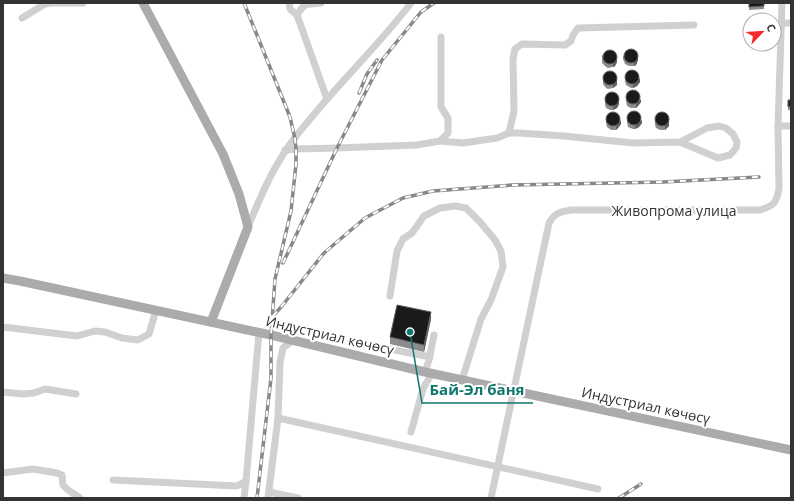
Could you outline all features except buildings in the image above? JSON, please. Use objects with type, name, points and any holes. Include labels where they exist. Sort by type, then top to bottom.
[{"type":"main road","points":[[143,3],[223,154],[239,194],[248,227],[211,322]]},
{"type":"main road","name":"Индустриал көчөсү","points":[[3,278],[259,332],[462,380],[791,450]]},
{"type":"street","points":[[22,18],[45,4],[83,3]]},
{"type":"street","points":[[289,3],[290,9],[297,16],[327,99]]},
{"type":"street","points":[[297,16],[303,6],[309,3],[321,3]]},
{"type":"street","points":[[248,227],[263,191],[285,150],[327,99],[398,20],[411,3]]},
{"type":"street","points":[[509,133],[514,111],[513,59],[515,49],[522,44],[565,45],[571,41],[573,34],[578,28],[694,25]]},
{"type":"street","points":[[440,141],[448,133],[448,118],[441,108],[441,37]]},
{"type":"street","name":"Живопрома улица","points":[[514,391],[549,223],[553,216],[561,212],[571,210],[760,210],[775,203],[779,188],[778,126],[780,52]]},
{"type":"street","points":[[285,150],[417,145],[440,141],[463,143],[497,138],[509,133],[564,136],[633,143],[680,142],[718,158],[730,155],[736,148],[736,142],[733,134],[726,128],[719,126],[707,128],[680,142]]},
{"type":"street","points":[[778,126],[791,126]]},
{"type":"street","points":[[390,296],[397,251],[403,239],[412,233],[424,216],[440,208],[455,206],[466,208],[480,222],[495,240],[501,251],[503,267],[491,300],[481,319],[462,380]]},
{"type":"street","points":[[3,327],[77,336],[95,331],[105,332],[122,338],[138,340],[148,334],[156,310]]},
{"type":"street","points":[[244,498],[259,332]]},
{"type":"street","points":[[411,432],[429,372],[434,335]]},
{"type":"street","points":[[293,340],[284,348],[280,362],[278,418],[269,495],[298,498]]},
{"type":"street","points":[[390,349],[430,357]]},
{"type":"street","points":[[3,392],[23,394],[34,393],[46,389],[76,394]]},
{"type":"street","points":[[491,498],[514,391]]},
{"type":"street","points":[[278,418],[598,489]]},
{"type":"street","points":[[3,473],[32,469],[57,473],[62,475],[63,485],[80,498]]},
{"type":"street","points":[[113,480],[237,486],[246,481]]},
{"type":"railway","points":[[244,3],[290,117],[296,149],[296,164],[291,211],[275,279],[271,335],[271,378],[257,498]]},
{"type":"railway","points":[[283,263],[337,148],[382,60],[421,12],[434,3]]},
{"type":"railway","points":[[359,93],[367,74],[377,60]]},
{"type":"railway","points":[[273,316],[324,253],[365,218],[403,198],[433,191],[512,185],[663,182],[759,177]]},
{"type":"railway","points":[[619,498],[641,484]]},
{"type":"place","name":"Бай-Эл баня","points":[[410,332]]}]
